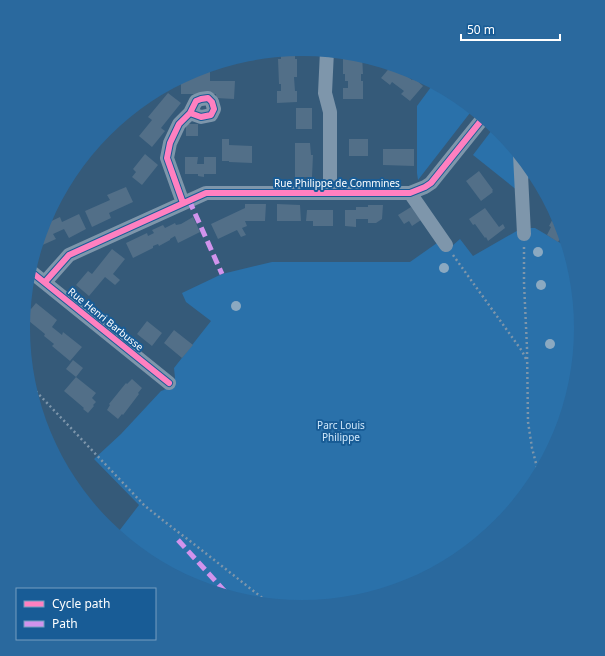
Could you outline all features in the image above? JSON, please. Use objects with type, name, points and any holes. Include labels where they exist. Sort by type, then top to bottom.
[{"type":"street","points":[[328,57],[325,93],[330,112],[330,193]]},
{"type":"street","points":[[183,203],[167,158],[170,143],[179,124],[190,113]]},
{"type":"street","name":"Rue Philippe de Commines","points":[[45,282],[69,255],[206,193],[410,193],[431,183],[480,122]]},
{"type":"street","points":[[511,166],[517,159]]},
{"type":"street","points":[[520,164],[524,234]]},
{"type":"street","points":[[410,193],[446,245]]},
{"type":"street","name":"Rue Henri Barbusse","points":[[35,275],[169,383]]},
{"type":"path","points":[[524,234],[527,408],[532,448],[537,466]]},
{"type":"path","points":[[446,245],[522,351],[527,361]]},
{"type":"path","points":[[38,393],[145,506],[261,597]]},
{"type":"green space","points":[[430,88],[454,101],[470,113],[418,180],[417,173],[417,106]]},
{"type":"green space","points":[[491,131],[519,162],[529,178],[518,191],[473,155]]},
{"type":"green space","name":"Parc Louis Philippe","points":[[522,228],[535,228],[562,244],[573,292],[575,328],[573,364],[561,416],[547,449],[529,479],[519,494],[495,521],[454,555],[407,580],[373,591],[320,600],[285,600],[249,595],[198,580],[151,555],[120,530],[139,505],[94,459],[121,434],[175,378],[174,368],[211,321],[186,302],[182,293],[222,274],[272,262],[410,262],[437,243],[452,246],[460,239],[473,256]]},
{"type":"building","points":[[281,56],[295,56],[295,59],[297,59],[297,77],[294,77],[295,91],[297,91],[297,102],[277,103],[277,91],[281,91],[281,84],[279,84],[278,59],[281,59]]},
{"type":"building","points":[[343,59],[362,63],[363,74],[361,74],[361,81],[363,81],[363,99],[343,99],[343,88],[348,88],[348,81],[345,81],[345,74],[343,74]]},
{"type":"building","points":[[388,69],[407,76],[423,86],[410,101],[401,94],[404,91],[392,82],[390,85],[381,78]]},
{"type":"building","points":[[209,72],[210,81],[235,81],[234,99],[216,98],[216,94],[181,94],[181,84]]},
{"type":"building","points":[[168,93],[181,103],[161,128],[165,131],[152,147],[139,136],[152,120],[148,117]]},
{"type":"building","points":[[296,108],[312,108],[312,129],[296,129]]},
{"type":"building","points":[[186,124],[198,124],[198,136],[186,136]]},
{"type":"building","points":[[222,139],[229,139],[229,145],[252,146],[252,163],[222,161]]},
{"type":"building","points":[[349,139],[368,139],[368,156],[349,156]]},
{"type":"building","points":[[295,143],[310,143],[311,155],[313,155],[312,177],[295,177]]},
{"type":"building","points":[[383,149],[414,149],[414,166],[383,165]]},
{"type":"building","points":[[145,154],[158,165],[142,185],[132,177],[136,172],[133,169]]},
{"type":"building","points":[[185,157],[198,157],[197,164],[204,164],[204,157],[216,157],[216,174],[204,174],[204,177],[198,176],[198,174],[185,174]]},
{"type":"building","points":[[479,171],[493,190],[493,192],[481,201],[466,181]]},
{"type":"building","points":[[126,187],[133,202],[109,213],[111,218],[92,227],[85,211],[110,200],[107,195]]},
{"type":"building","points":[[245,204],[266,204],[265,221],[245,221],[247,226],[242,228],[246,235],[241,237],[237,230],[218,239],[211,224],[245,208]]},
{"type":"building","points":[[277,204],[300,205],[301,221],[277,221]]},
{"type":"building","points":[[368,205],[383,205],[382,219],[376,223],[368,223],[368,219],[356,219],[356,227],[345,226],[345,210],[356,210],[356,207],[368,207]]},
{"type":"building","points":[[411,207],[421,220],[412,226],[409,221],[404,224],[398,215]]},
{"type":"building","points":[[485,208],[499,227],[503,224],[505,228],[488,241],[475,224],[473,225],[469,219]]},
{"type":"building","points":[[307,210],[333,210],[333,226],[313,226],[313,221],[306,221]]},
{"type":"building","points":[[79,214],[86,229],[69,238],[64,229],[53,234],[56,239],[43,245],[52,221],[60,217],[62,222]]},
{"type":"building","points":[[193,217],[200,232],[178,243],[175,236],[159,246],[158,244],[153,246],[153,248],[133,258],[126,243],[147,233],[148,236],[154,233],[152,230],[163,225],[165,228],[175,223],[176,225],[181,224]]},
{"type":"building","points":[[552,220],[560,238],[558,242],[547,235],[551,227],[549,226]]},
{"type":"building","points":[[112,249],[125,259],[113,274],[120,280],[115,285],[105,277],[89,296],[76,285],[88,271],[92,274]]},
{"type":"building","points":[[36,303],[57,320],[52,327],[62,335],[63,332],[82,347],[70,361],[52,346],[54,344],[44,336],[45,334],[30,322],[31,309]]},
{"type":"building","points":[[147,321],[162,333],[152,346],[137,334]]},
{"type":"building","points":[[174,330],[193,345],[182,358],[164,343]]},
{"type":"building","points":[[73,360],[83,368],[76,377],[66,369]]},
{"type":"building","points":[[76,377],[96,393],[92,398],[96,402],[88,413],[64,391]]},
{"type":"building","points":[[132,379],[142,388],[123,415],[122,414],[118,419],[107,410],[110,405],[109,404],[126,383],[127,384]]},
{"type":"marked path","points":[[189,200],[222,274]]},
{"type":"marked path","points":[[178,540],[222,588]]},
{"type":"cycle path","points":[[183,203],[167,158],[170,143],[179,124],[190,113],[201,117],[211,115],[214,109],[212,102],[208,98],[196,101],[190,113]]},
{"type":"cycle path","points":[[45,282],[69,255],[206,193],[410,193],[431,183],[480,122]]},
{"type":"cycle path","points":[[35,275],[169,383]]}]
